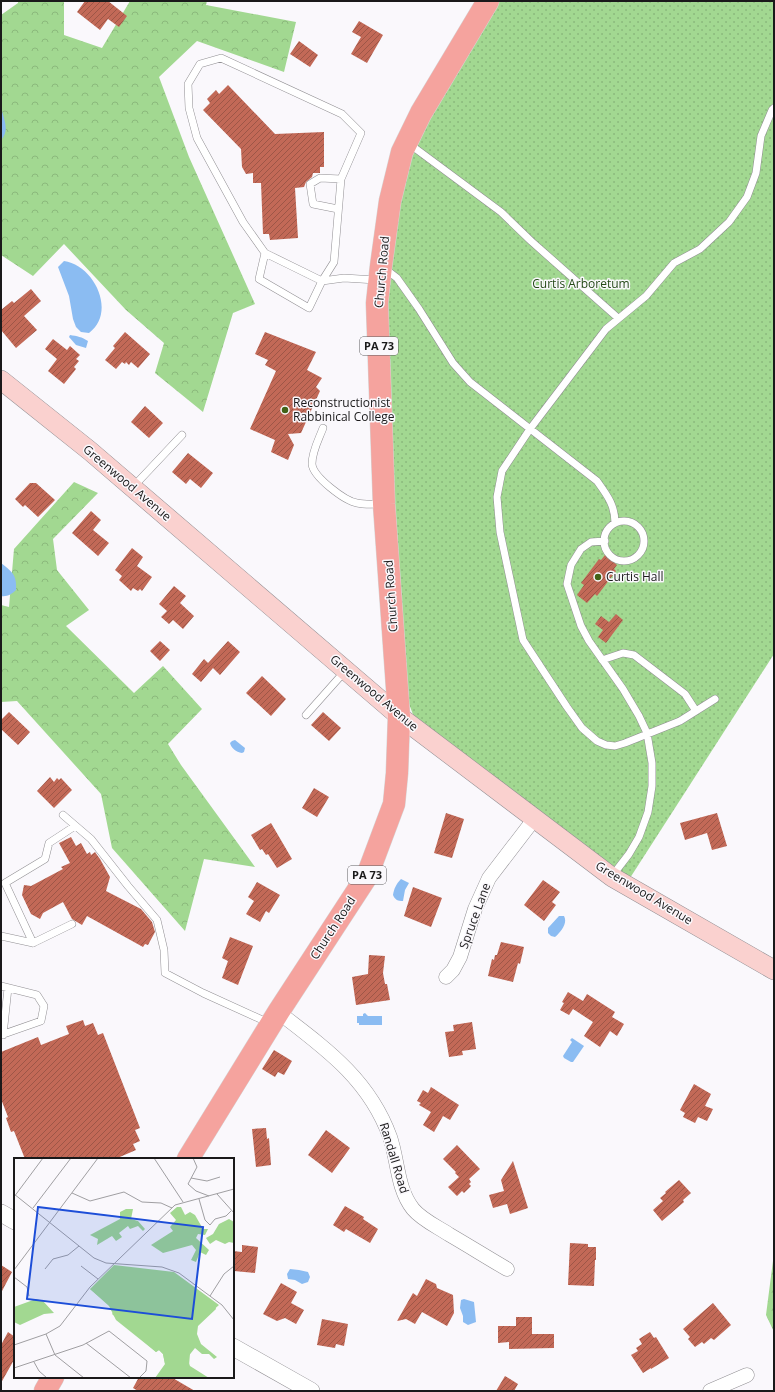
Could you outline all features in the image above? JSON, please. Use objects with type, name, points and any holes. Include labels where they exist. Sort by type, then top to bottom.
[{"type":"main road","name":"Church Road","points":[[189,1158],[274,1018],[367,876],[394,804],[397,773],[399,716],[384,504],[377,303],[380,273],[390,201],[402,152],[421,113],[488,1]]},
{"type":"main road","name":"Greenwood Avenue","points":[[1,380],[133,487],[399,716],[612,877],[774,970]]},
{"type":"main road","points":[[45,1391],[52,1378]]},
{"type":"street","name":"Spruce Lane","points":[[446,977],[453,970],[460,957],[475,909],[489,878],[535,818]]},
{"type":"street","name":"Randall Road","points":[[274,1018],[317,1042],[342,1063],[369,1096],[384,1121],[392,1142],[405,1194],[416,1213],[428,1222],[508,1269]]},
{"type":"street","points":[[1,1213],[14,1220]]},
{"type":"street","points":[[234,1348],[311,1391]]},
{"type":"street","points":[[710,1391],[747,1375]]},
{"type":"lane","points":[[265,253],[259,279],[309,308],[322,281],[334,262],[341,179],[361,133],[342,114],[221,58],[200,64],[188,84],[189,108],[198,138],[244,222],[265,253],[322,281],[380,273],[397,278],[419,309],[453,363],[470,382],[596,481],[609,497],[615,512],[615,523]]},
{"type":"lane","points":[[715,699],[674,723],[625,743],[615,746],[597,742],[582,728],[523,640],[500,532],[497,496],[502,471],[530,428],[606,329],[646,296],[674,263],[700,249],[729,222],[747,197],[756,173],[761,136],[774,108]]},
{"type":"lane","points":[[407,142],[501,212],[531,241],[618,318]]},
{"type":"lane","points":[[338,209],[313,204],[310,184],[320,178],[341,179]]},
{"type":"lane","points":[[323,428],[315,448],[312,464],[316,474],[342,498],[356,503],[384,504]]},
{"type":"lane","points":[[133,487],[182,435]]},
{"type":"lane","points":[[621,521],[628,521],[638,527],[644,538],[641,551],[637,556],[626,560],[619,560],[613,557],[606,547],[605,541],[608,530],[615,523],[621,521]]},
{"type":"lane","points":[[605,541],[591,542],[581,550],[571,565],[568,584],[581,626],[589,641],[623,689],[647,733],[652,763],[652,786],[648,812],[639,837],[629,854],[612,877]]},
{"type":"lane","points":[[602,660],[623,653],[634,655],[685,694],[696,711]]},
{"type":"lane","points":[[306,715],[346,670]]},
{"type":"lane","points":[[64,815],[91,839],[157,920],[164,950],[164,973],[203,993],[274,1018]]},
{"type":"lane","points":[[33,943],[3,882],[45,859],[49,843],[75,826]]},
{"type":"lane","points":[[1,936],[33,943],[72,924]]},
{"type":"lane","points":[[4,987],[37,995],[44,1006],[41,1021],[2,1035],[4,987]]},
{"type":"green space","points":[[18,1],[64,1],[64,35],[102,48],[130,1],[207,1],[206,5],[296,22],[284,72],[197,41],[159,77],[189,157],[255,304],[233,313],[203,412],[155,373],[164,343],[126,310],[64,244],[33,276],[1,255],[1,15],[18,3]]},
{"type":"green space","name":"Curtis Arboretum","points":[[498,1],[774,1],[774,654],[630,878],[617,870],[414,717],[409,704],[394,491],[387,289],[389,249],[413,148]]},
{"type":"green space","points":[[74,482],[98,493],[53,539],[57,570],[89,610],[66,626],[134,693],[163,666],[202,709],[168,744],[181,765],[255,867],[204,859],[185,931],[112,848],[101,794],[17,701],[1,702],[1,605],[9,607],[14,549]]},
{"type":"green space","points":[[774,1253],[774,1332],[766,1315]]},
{"type":"water","points":[[1,108],[6,129],[1,140]]},
{"type":"water","points":[[64,261],[75,264],[84,271],[92,280],[98,291],[101,302],[101,313],[97,324],[89,333],[81,332],[76,327],[73,319],[69,296],[58,267]]},
{"type":"water","points":[[70,335],[88,341],[86,348],[76,345],[69,337]]},
{"type":"water","points":[[1,563],[11,571],[16,580],[16,590],[5,596],[1,596]]},
{"type":"water","points":[[235,740],[245,748],[244,752],[238,752],[231,747],[230,743]]},
{"type":"water","points":[[401,879],[409,883],[405,890],[403,901],[397,900],[393,895]]},
{"type":"water","points":[[559,916],[564,916],[565,919],[562,930],[555,937],[551,936],[548,933],[548,928]]},
{"type":"water","points":[[365,1013],[368,1016],[382,1016],[382,1025],[359,1025],[359,1023],[357,1023],[357,1016],[363,1016]]},
{"type":"water","points":[[572,1038],[584,1046],[573,1062],[571,1062],[563,1056],[572,1042],[570,1040]]},
{"type":"water","points":[[290,1269],[308,1272],[310,1277],[308,1282],[302,1284],[295,1280],[288,1279],[287,1274]]},
{"type":"water","points":[[464,1299],[474,1302],[476,1322],[468,1325],[463,1322],[463,1316],[460,1308],[461,1300]]},
{"type":"building","points":[[85,1],[108,1],[127,16],[119,27],[108,19],[100,30],[77,12]]},
{"type":"building","points":[[359,21],[383,35],[367,63],[351,54],[361,37],[352,32]]},
{"type":"building","points":[[299,41],[318,55],[310,67],[290,54]]},
{"type":"building","points":[[228,85],[275,134],[324,132],[324,167],[320,167],[320,173],[313,173],[312,177],[306,182],[304,187],[295,188],[298,238],[270,240],[269,234],[263,234],[261,183],[253,183],[253,173],[246,174],[242,167],[241,149],[203,110],[210,103],[207,99],[216,90],[219,94]]},
{"type":"building","points":[[31,289],[41,301],[24,316],[37,330],[16,348],[1,330],[1,310],[12,301],[14,303]]},
{"type":"building","points":[[125,332],[150,354],[138,368],[131,362],[129,365],[126,362],[125,364],[122,362],[116,369],[105,360],[115,348],[113,346]]},
{"type":"building","name":"Reconstructionist Rabbinical College","points":[[265,332],[316,352],[307,370],[322,378],[316,387],[320,391],[301,433],[288,434],[294,445],[288,460],[271,452],[275,440],[250,429],[276,371],[265,365],[268,360],[255,354]]},
{"type":"building","points":[[53,339],[67,350],[70,346],[80,355],[76,359],[79,361],[74,367],[76,369],[64,384],[48,371],[57,359],[45,349]]},
{"type":"building","points":[[145,406],[163,423],[149,438],[131,422]]},
{"type":"building","points":[[188,453],[213,473],[201,488],[190,479],[186,484],[172,472]]},
{"type":"building","points":[[30,483],[36,483],[55,500],[38,517],[25,505],[23,507],[15,499]]},
{"type":"building","points":[[91,511],[101,520],[93,530],[109,543],[98,556],[72,533]]},
{"type":"building","points":[[132,548],[143,557],[137,566],[152,577],[142,591],[140,589],[138,591],[133,588],[131,591],[119,580],[122,576],[115,570]]},
{"type":"building","name":"Curtis Hall","points":[[605,555],[617,565],[614,569],[616,571],[597,596],[595,594],[587,603],[577,595],[584,585],[581,583],[599,559],[601,560]]},
{"type":"building","points":[[174,586],[186,596],[180,603],[194,616],[183,629],[173,620],[169,624],[161,617],[167,611],[159,604]]},
{"type":"building","points":[[616,614],[623,620],[606,643],[598,637],[603,630],[595,624],[601,616],[609,622]]},
{"type":"building","points":[[160,641],[170,650],[160,661],[150,651]]},
{"type":"building","points":[[228,641],[240,652],[220,675],[213,668],[201,682],[192,674],[204,659],[208,663]]},
{"type":"building","points":[[262,676],[286,699],[271,716],[246,693]]},
{"type":"building","points":[[9,712],[30,732],[18,745],[1,729],[1,720]]},
{"type":"building","points":[[323,712],[341,728],[329,741],[311,725]]},
{"type":"building","points":[[50,777],[54,782],[57,778],[59,780],[61,778],[72,790],[54,808],[37,791]]},
{"type":"building","points":[[314,788],[329,797],[317,817],[302,808]]},
{"type":"building","points":[[446,813],[464,819],[452,858],[434,853]]},
{"type":"building","points":[[717,813],[727,846],[712,850],[707,833],[685,840],[680,823]]},
{"type":"building","points":[[271,823],[292,859],[277,868],[268,854],[266,855],[262,849],[260,850],[251,835]]},
{"type":"building","points":[[71,837],[76,846],[81,843],[87,854],[90,852],[91,855],[95,852],[100,859],[110,877],[106,891],[141,909],[152,922],[155,932],[148,945],[145,944],[143,947],[87,916],[82,925],[72,919],[63,902],[43,913],[40,919],[31,914],[22,895],[24,885],[31,886],[63,869],[61,867],[70,863],[59,843]]},
{"type":"building","points":[[543,880],[560,892],[552,902],[556,905],[544,921],[524,905]]},
{"type":"building","points":[[257,882],[280,895],[269,913],[266,911],[260,922],[246,914],[254,901],[248,897]]},
{"type":"building","points":[[413,887],[442,898],[431,927],[404,916]]},
{"type":"building","points":[[230,937],[253,946],[238,985],[222,978],[228,961],[222,958]]},
{"type":"building","points":[[501,942],[524,947],[520,964],[518,963],[513,982],[488,976],[492,959],[494,960],[495,955],[497,955]]},
{"type":"building","points":[[369,955],[385,956],[383,973],[390,1000],[356,1005],[352,977],[368,974]]},
{"type":"building","points":[[568,992],[583,1001],[587,994],[615,1012],[612,1017],[624,1024],[617,1036],[610,1031],[600,1047],[584,1036],[593,1022],[573,1009],[569,1015],[560,1010],[564,1003],[562,1002]]},
{"type":"building","points":[[83,1020],[85,1026],[93,1023],[98,1035],[103,1033],[140,1128],[135,1130],[140,1141],[133,1144],[136,1150],[117,1158],[25,1158],[14,1131],[11,1132],[6,1118],[8,1117],[1,1099],[1,1052],[38,1037],[41,1045],[69,1034],[66,1026]]},
{"type":"building","points":[[472,1022],[476,1049],[462,1051],[463,1055],[449,1057],[445,1032],[454,1031],[453,1025]]},
{"type":"building","points":[[274,1050],[292,1061],[284,1075],[278,1072],[275,1077],[262,1069]]},
{"type":"building","points":[[694,1084],[711,1094],[705,1106],[713,1109],[707,1121],[698,1117],[695,1123],[683,1117],[685,1113],[680,1110]]},
{"type":"building","points":[[431,1087],[459,1105],[450,1120],[443,1116],[434,1132],[423,1125],[431,1112],[419,1105],[421,1103],[417,1101],[423,1090],[428,1093]]},
{"type":"building","points":[[266,1128],[267,1139],[269,1138],[271,1165],[256,1167],[252,1129]]},
{"type":"building","points":[[326,1130],[350,1148],[332,1173],[308,1155]]},
{"type":"building","points":[[457,1145],[480,1169],[469,1179],[471,1182],[469,1184],[471,1186],[464,1193],[462,1191],[457,1196],[448,1187],[459,1177],[443,1159]]},
{"type":"building","points":[[513,1161],[528,1208],[510,1214],[507,1204],[493,1208],[489,1195],[504,1191],[501,1180]]},
{"type":"building","points":[[679,1180],[691,1193],[683,1200],[684,1202],[662,1221],[653,1210],[663,1201],[660,1198],[666,1193],[665,1192]]},
{"type":"building","points":[[345,1206],[364,1217],[363,1219],[378,1229],[370,1243],[346,1229],[344,1232],[333,1225]]},
{"type":"building","points":[[570,1243],[588,1244],[588,1247],[596,1247],[594,1286],[568,1285]]},
{"type":"building","points":[[242,1245],[258,1247],[255,1273],[234,1271],[234,1251],[242,1252]]},
{"type":"building","points":[[1,1265],[12,1272],[1,1293]]},
{"type":"building","points":[[426,1279],[436,1284],[437,1288],[453,1295],[454,1313],[447,1326],[422,1312],[415,1324],[406,1319],[397,1321],[413,1293],[417,1296]]},
{"type":"building","points":[[281,1283],[297,1292],[291,1303],[304,1310],[296,1324],[285,1318],[277,1321],[263,1314]]},
{"type":"building","points":[[713,1303],[731,1325],[714,1340],[711,1338],[704,1344],[702,1342],[695,1347],[688,1339],[690,1337],[683,1329]]},
{"type":"building","points":[[516,1317],[532,1317],[532,1334],[554,1334],[554,1348],[509,1349],[509,1342],[498,1343],[498,1326],[516,1326]]},
{"type":"building","points":[[322,1319],[348,1324],[344,1346],[336,1344],[335,1348],[317,1345]]},
{"type":"building","points":[[8,1332],[14,1336],[14,1360],[1,1383],[1,1345]]},
{"type":"building","points":[[650,1332],[654,1338],[656,1337],[669,1358],[643,1373],[631,1355],[638,1351],[636,1348],[642,1344],[639,1339]]},
{"type":"building","points":[[505,1376],[518,1384],[514,1391],[496,1391]]},
{"type":"building","points":[[138,1378],[173,1378],[195,1391],[138,1391],[133,1388]]},
{"type":"place","name":"Reconstructionist Rabbinical College","points":[[285,410]]},
{"type":"place","name":"Curtis Hall","points":[[598,577]]}]
